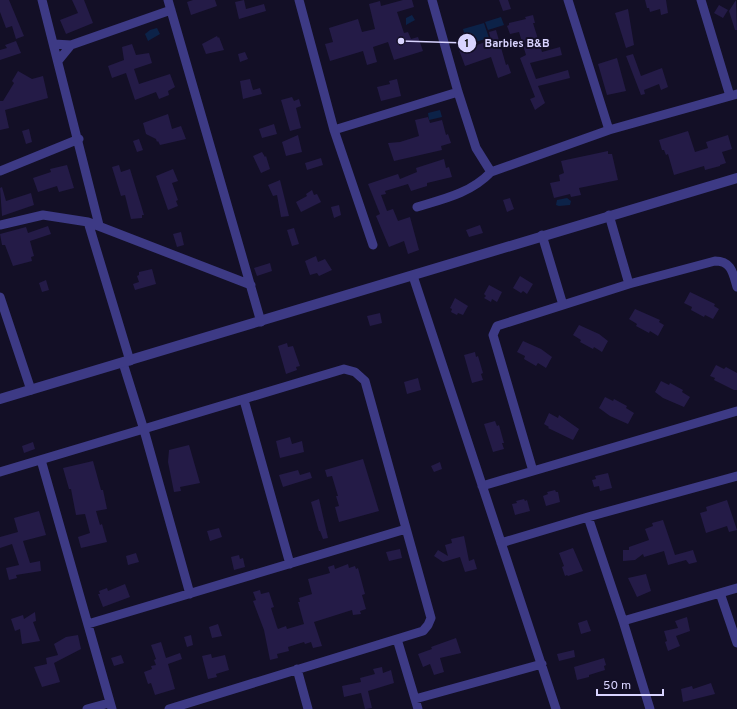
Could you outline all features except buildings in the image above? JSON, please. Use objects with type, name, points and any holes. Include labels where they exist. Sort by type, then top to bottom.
[{"type":"street","points":[[42,0],[79,139],[99,225]]},
{"type":"street","points":[[168,0],[261,322]]},
{"type":"street","points":[[299,0],[334,130],[373,245]]},
{"type":"street","points":[[432,0],[458,92],[476,148],[491,172]]},
{"type":"street","points":[[568,0],[609,130]]},
{"type":"street","points":[[417,207],[467,191],[477,185],[491,172],[609,130],[733,95],[700,0]]},
{"type":"street","points":[[54,44],[71,45],[171,10]]},
{"type":"street","points":[[58,61],[71,45]]},
{"type":"street","points":[[334,130],[458,92]]},
{"type":"street","points":[[0,170],[79,139]]},
{"type":"street","points":[[0,399],[261,322],[542,235],[737,178]]},
{"type":"street","points":[[0,225],[43,215],[88,222],[251,285]]},
{"type":"street","points":[[609,215],[629,284]]},
{"type":"street","points":[[88,222],[190,594]]},
{"type":"street","points":[[542,235],[563,305]]},
{"type":"street","points":[[533,471],[493,335],[500,324],[629,284],[719,261],[724,262],[732,269],[737,287]]},
{"type":"street","points":[[413,276],[556,709]]},
{"type":"street","points":[[0,297],[31,390]]},
{"type":"street","points":[[0,472],[344,369],[355,372],[364,381],[431,618],[428,625],[423,631],[169,709]]},
{"type":"street","points":[[244,400],[290,564]]},
{"type":"street","points":[[482,486],[737,411]]},
{"type":"street","points":[[41,460],[110,706],[87,709]]},
{"type":"street","points":[[501,543],[588,517],[737,476]]},
{"type":"street","points":[[588,517],[623,621],[650,709]]},
{"type":"street","points":[[88,624],[406,529]]},
{"type":"street","points":[[623,621],[737,588]]},
{"type":"street","points":[[720,593],[737,643]]},
{"type":"street","points":[[397,639],[418,709]]},
{"type":"street","points":[[414,699],[542,664]]},
{"type":"street","points":[[297,670],[308,709]]},
{"type":"water","points":[[412,15],[415,20],[406,25],[406,18]]},
{"type":"water","points":[[501,17],[504,25],[488,30],[485,22]]},
{"type":"water","points":[[484,23],[489,38],[475,42],[474,38],[466,40],[463,29]]},
{"type":"water","points":[[157,28],[160,34],[148,41],[145,34],[150,30]]},
{"type":"water","points":[[440,110],[442,117],[429,120],[428,113]]},
{"type":"water","points":[[567,198],[571,201],[570,205],[556,205],[557,200]]},
{"type":"place","name":"Barbies B&B","points":[[401,41]]}]
